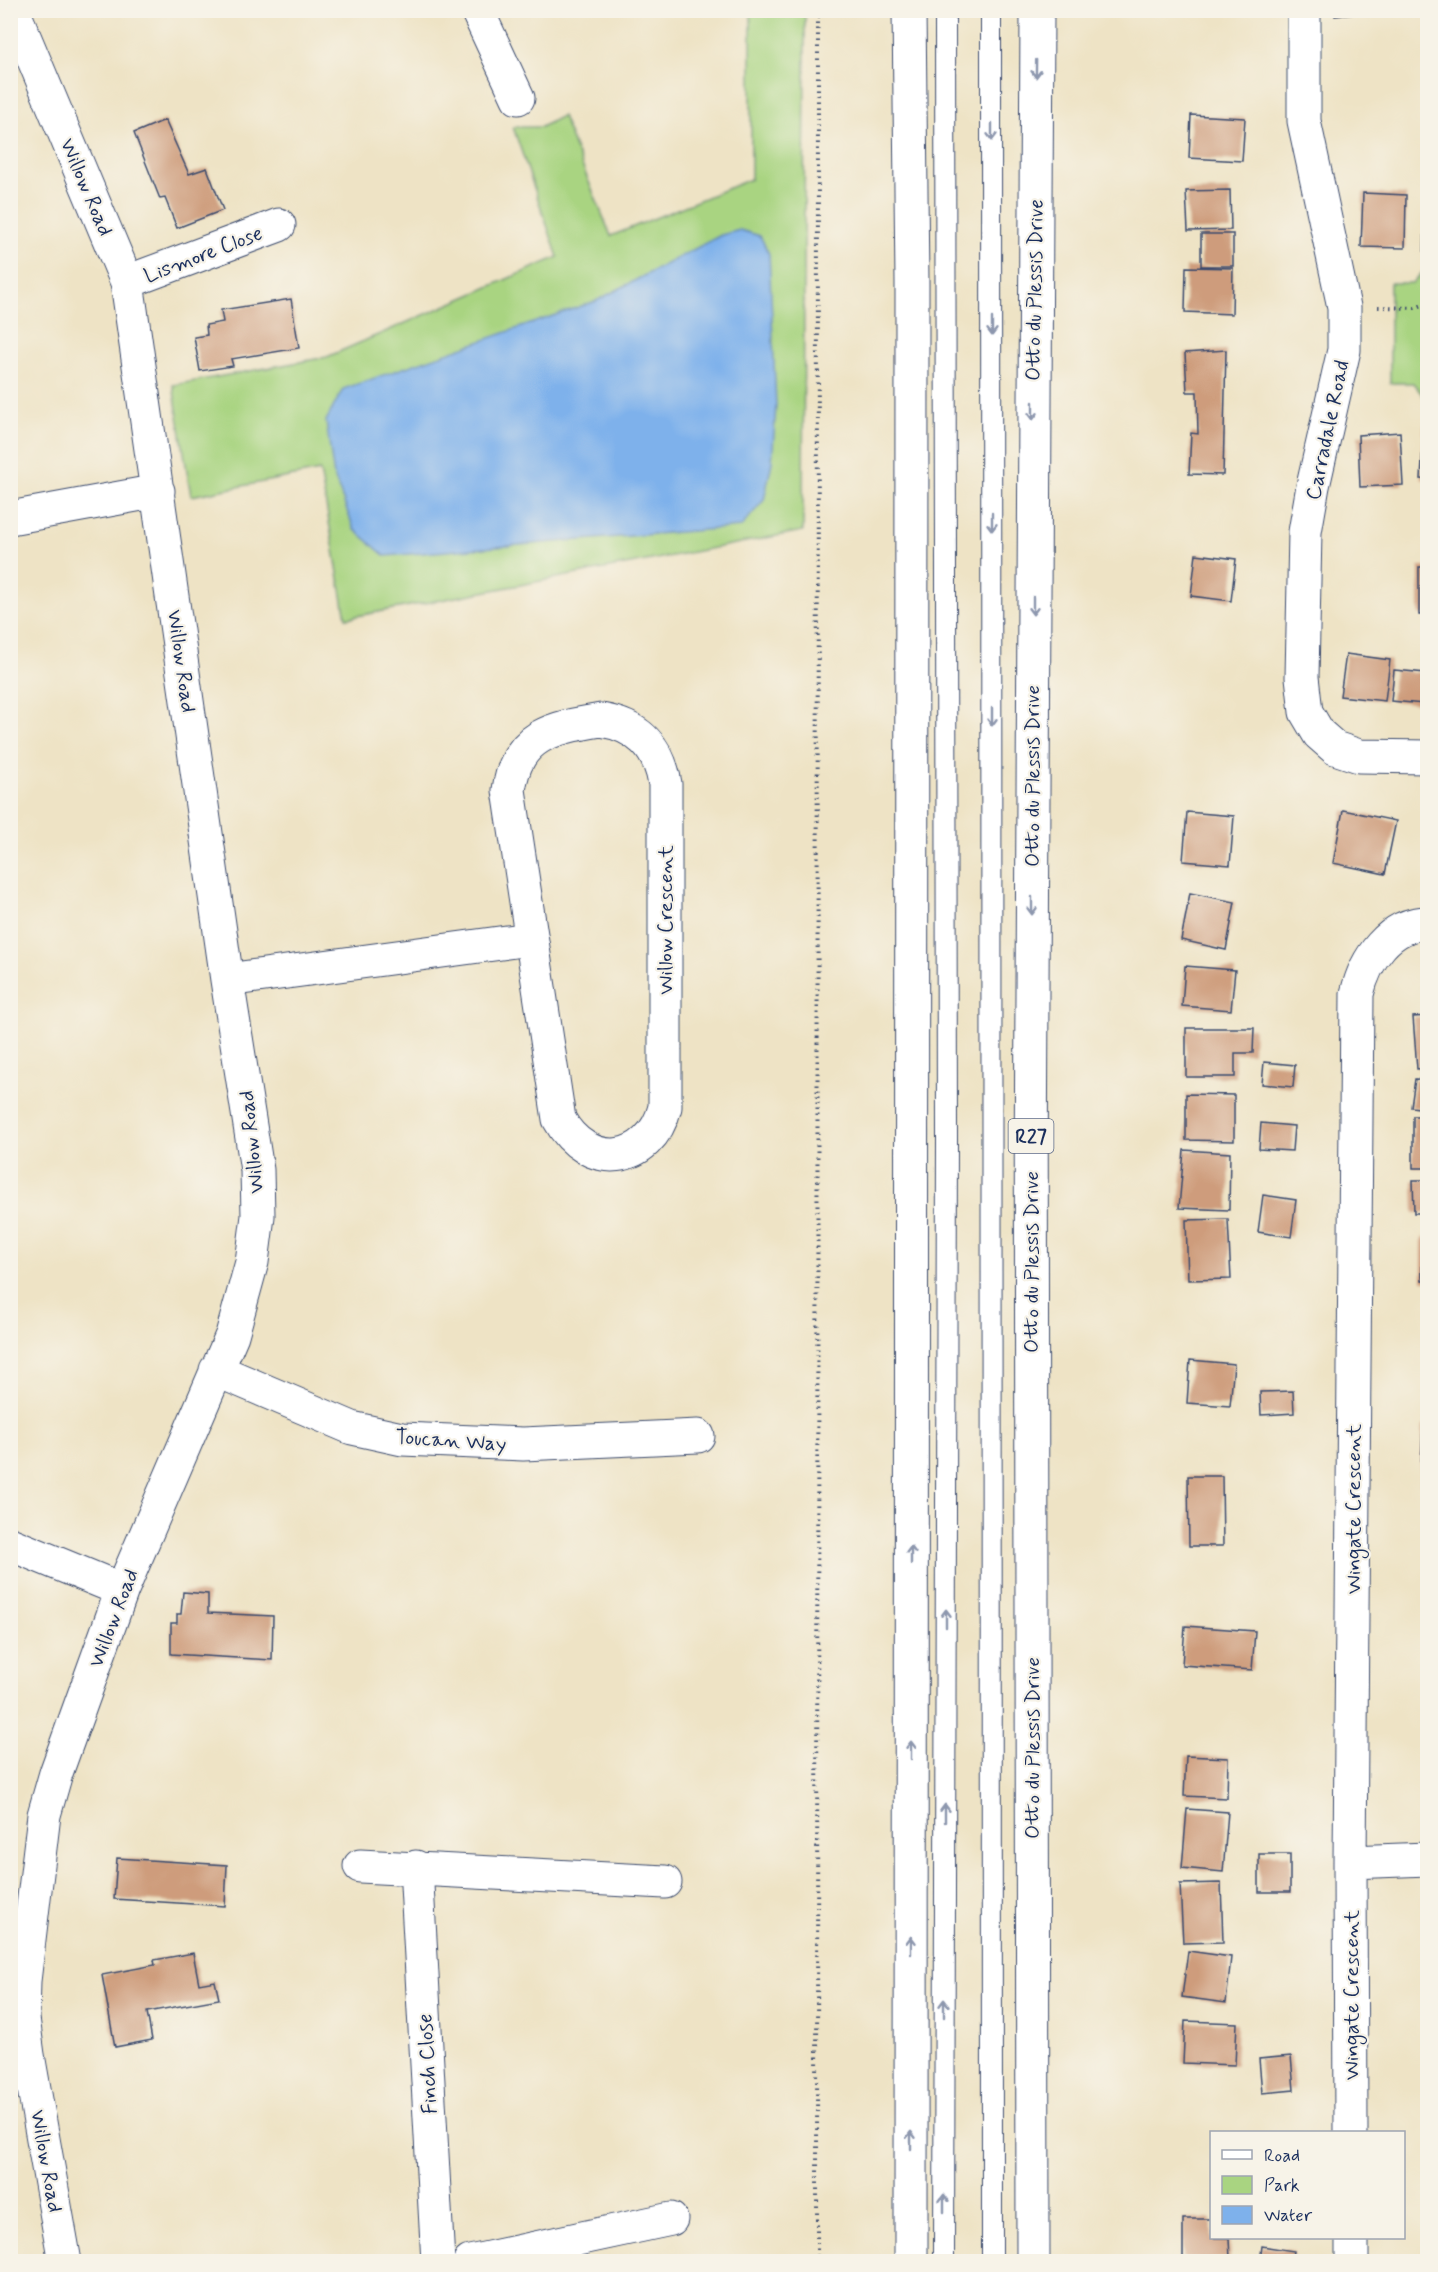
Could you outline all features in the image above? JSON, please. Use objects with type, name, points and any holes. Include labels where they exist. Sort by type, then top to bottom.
[{"type":"street","name":"Willow Road","points":[[13,10],[127,282],[227,981],[252,1124],[257,1170],[258,1216],[244,1299],[122,1590],[56,1773],[22,1902],[23,2018],[65,2262]]},
{"type":"street","points":[[477,10],[518,98]]},
{"type":"street","points":[[909,10],[912,282],[911,2262]]},
{"type":"street","name":"Otto du Plessis Drive","points":[[1033,2262],[1031,1303],[1033,394],[1037,10]]},
{"type":"street","name":"Carradale Road","points":[[1304,10],[1304,121],[1344,307],[1344,350],[1313,486],[1305,532],[1302,677],[1306,712],[1319,734],[1335,748],[1359,756],[1428,757]]},
{"type":"street","name":"Lismore Close","points":[[127,282],[279,225]]},
{"type":"street","points":[[10,518],[158,491]]},
{"type":"street","name":"Willow Crescent","points":[[600,720],[630,728],[654,750],[662,766],[665,784],[665,1107],[655,1133],[634,1150],[605,1155],[590,1151],[577,1144],[559,1119],[530,939],[510,806],[511,774],[517,759],[541,734],[558,727],[600,720]]},
{"type":"street","name":"Wingate Crescent","points":[[1351,2131],[1350,1862],[1357,994],[1361,975],[1380,946],[1406,927],[1428,923]]},
{"type":"street","points":[[227,981],[530,939]]},
{"type":"street","name":"Toucan Way","points":[[216,1370],[352,1428],[402,1439],[523,1444],[698,1436]]},
{"type":"street","points":[[10,1544],[122,1590]]},
{"type":"street","points":[[1350,1862],[1428,1859]]},
{"type":"street","points":[[360,1866],[416,1867],[665,1882]]},
{"type":"street","name":"Finch Close","points":[[416,1867],[438,2262]]},
{"type":"street","points":[[470,2262],[671,2219]]},
{"type":"street","points":[[1352,2239],[1352,2262]]},
{"type":"lane","points":[[944,2262],[947,1163],[945,10]]},
{"type":"lane","points":[[992,10],[992,2262]]},
{"type":"path","points":[[817,2262],[818,10]]},
{"type":"path","points":[[1344,307],[1415,308],[1428,303]]},
{"type":"green space","points":[[751,11],[805,11],[803,531],[346,618],[320,471],[191,496],[173,385],[327,357],[558,257],[513,127],[541,127],[562,116],[611,236],[751,179]]},
{"type":"green space","points":[[1427,268],[1428,399],[1426,399],[1413,383],[1390,383],[1390,283],[1412,283]]},
{"type":"water","points":[[740,230],[760,236],[769,254],[776,405],[772,462],[764,500],[741,527],[385,556],[354,529],[334,476],[326,421],[343,389],[596,301],[721,235]]},
{"type":"building","points":[[1334,10],[1375,10],[1376,12],[1335,16]]},
{"type":"building","points":[[1191,115],[1245,118],[1242,161],[1189,158]]},
{"type":"building","points":[[165,120],[189,174],[207,168],[223,210],[177,228],[165,198],[160,199],[134,133]]},
{"type":"building","points":[[1230,190],[1231,230],[1188,231],[1186,191]]},
{"type":"building","points":[[1363,193],[1406,195],[1405,248],[1361,247]]},
{"type":"building","points":[[1425,209],[1428,209],[1428,256],[1424,256]]},
{"type":"building","points":[[1201,234],[1233,234],[1233,266],[1201,266]]},
{"type":"building","points":[[1186,267],[1233,268],[1232,314],[1185,312]]},
{"type":"building","points":[[291,299],[299,348],[231,359],[233,366],[200,371],[194,337],[207,335],[206,325],[223,322],[221,310]]},
{"type":"building","points":[[1226,350],[1223,475],[1189,474],[1191,433],[1198,434],[1197,392],[1187,392],[1185,353]]},
{"type":"building","points":[[1424,424],[1428,425],[1428,480],[1421,479]]},
{"type":"building","points":[[1400,432],[1403,485],[1360,487],[1358,435]]},
{"type":"building","points":[[1196,554],[1236,559],[1231,601],[1191,596]]},
{"type":"building","points":[[1419,567],[1428,567],[1428,615],[1419,615]]},
{"type":"building","points":[[1346,654],[1390,660],[1385,701],[1340,696]]},
{"type":"building","points":[[1394,670],[1426,673],[1424,704],[1391,701]]},
{"type":"building","points":[[1343,810],[1396,821],[1385,874],[1333,863]]},
{"type":"building","points":[[1187,812],[1234,816],[1230,865],[1183,861]]},
{"type":"building","points":[[1190,893],[1235,902],[1226,950],[1181,940]]},
{"type":"building","points":[[1185,966],[1235,970],[1231,1010],[1182,1006]]},
{"type":"building","points":[[1428,1016],[1428,1068],[1417,1069],[1413,1017]]},
{"type":"building","points":[[1186,1028],[1254,1028],[1253,1053],[1235,1053],[1235,1077],[1186,1077]]},
{"type":"building","points":[[1264,1062],[1295,1065],[1293,1087],[1262,1084]]},
{"type":"building","points":[[1415,1079],[1428,1080],[1428,1109],[1411,1107]]},
{"type":"building","points":[[1186,1094],[1234,1095],[1234,1141],[1186,1140]]},
{"type":"building","points":[[1413,1116],[1428,1116],[1428,1168],[1413,1168]]},
{"type":"building","points":[[1261,1123],[1294,1126],[1292,1151],[1259,1149]]},
{"type":"building","points":[[1184,1150],[1230,1153],[1229,1210],[1179,1208]]},
{"type":"building","points":[[1413,1180],[1428,1180],[1428,1213],[1414,1213]]},
{"type":"building","points":[[1263,1195],[1296,1200],[1291,1237],[1258,1232]]},
{"type":"building","points":[[1228,1219],[1231,1279],[1188,1280],[1186,1220]]},
{"type":"building","points":[[1422,1237],[1428,1237],[1428,1281],[1422,1281]]},
{"type":"building","points":[[1190,1360],[1234,1364],[1230,1406],[1187,1403]]},
{"type":"building","points":[[1293,1391],[1294,1413],[1261,1415],[1260,1392]]},
{"type":"building","points":[[1423,1425],[1428,1426],[1428,1485],[1420,1485]]},
{"type":"building","points":[[1188,1476],[1222,1476],[1223,1546],[1189,1546]]},
{"type":"building","points":[[183,1592],[208,1594],[208,1613],[273,1616],[272,1660],[171,1654],[171,1623],[177,1623],[177,1614],[181,1614]]},
{"type":"building","points":[[1185,1626],[1255,1631],[1252,1670],[1182,1665]]},
{"type":"building","points":[[1186,1756],[1228,1758],[1227,1798],[1184,1796]]},
{"type":"building","points":[[1187,1809],[1228,1812],[1223,1872],[1182,1868]]},
{"type":"building","points":[[1259,1854],[1290,1854],[1290,1892],[1259,1892]]},
{"type":"building","points":[[117,1858],[227,1865],[225,1906],[114,1899]]},
{"type":"building","points":[[1221,1883],[1223,1942],[1183,1943],[1180,1884]]},
{"type":"building","points":[[1188,1951],[1231,1957],[1226,2003],[1182,1997]]},
{"type":"building","points":[[193,1953],[199,1984],[215,1981],[219,1999],[147,2012],[152,2040],[115,2047],[102,1975],[155,1965],[154,1960]]},
{"type":"building","points":[[1185,2021],[1237,2023],[1235,2065],[1183,2063]]},
{"type":"building","points":[[1291,2056],[1294,2090],[1262,2093],[1259,2059]]},
{"type":"building","points":[[1183,2219],[1210,2219],[1210,2239],[1229,2239],[1230,2259],[1183,2259]]},
{"type":"building","points":[[1262,2246],[1294,2251],[1292,2262],[1260,2262]]}]
